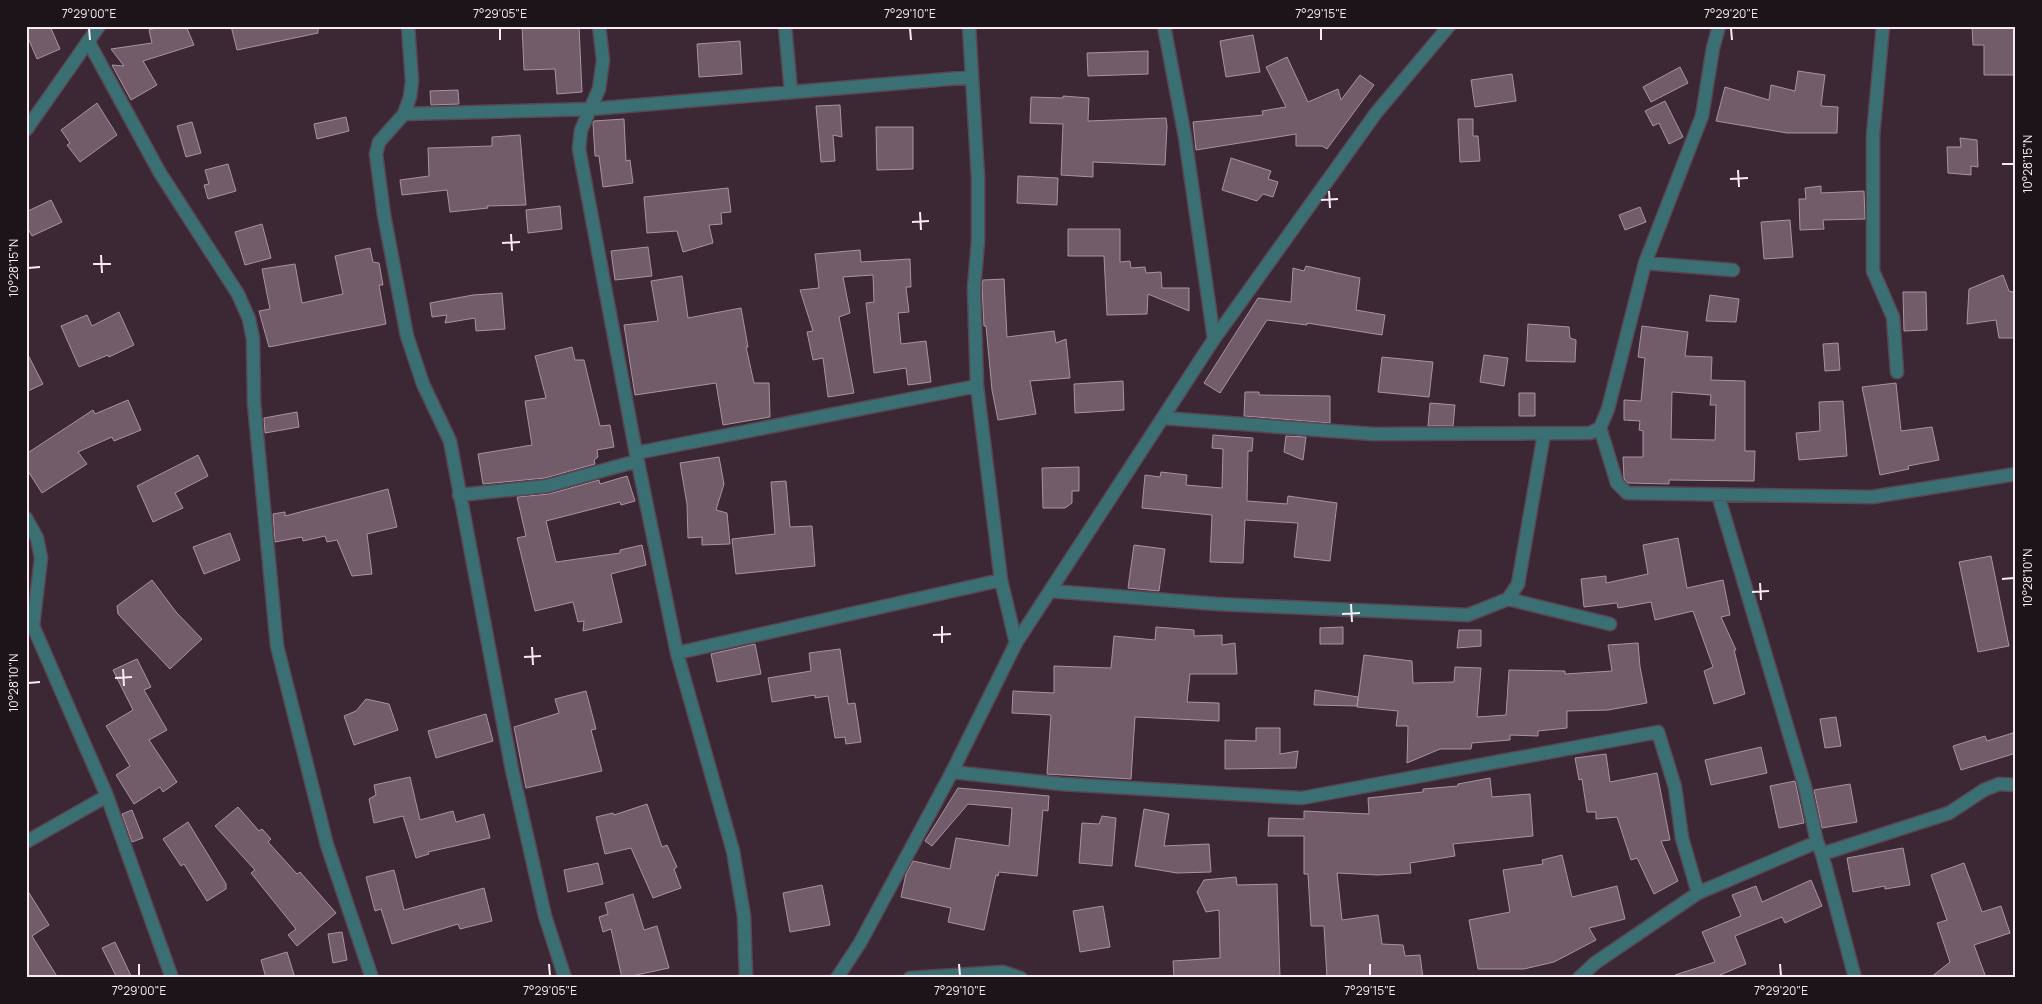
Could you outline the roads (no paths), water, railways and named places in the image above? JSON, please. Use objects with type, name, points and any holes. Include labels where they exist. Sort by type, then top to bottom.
[{"type":"street","points":[[26,130],[99,26]]},
{"type":"street","points":[[408,26],[412,81],[404,114],[379,142],[376,154],[383,207],[407,336],[423,384],[450,441],[514,780],[545,916],[565,978]]},
{"type":"street","points":[[599,26],[603,60],[599,88],[581,130],[579,149],[637,457],[677,653],[734,851],[744,916],[746,978]]},
{"type":"street","points":[[785,26],[791,92]]},
{"type":"street","points":[[969,26],[978,178],[978,242],[974,288],[976,386],[1001,580],[1016,642]]},
{"type":"street","points":[[1164,26],[1185,137],[1214,339]]},
{"type":"street","points":[[837,978],[860,943],[952,772],[1016,642],[1214,339],[1376,112],[1449,26]]},
{"type":"street","points":[[1719,26],[1713,48],[1702,116],[1645,263],[1608,409],[1600,428],[1617,483],[1627,493],[1872,497],[2016,474]]},
{"type":"street","points":[[1882,26],[1873,136],[1873,271],[1893,317],[1897,372]]},
{"type":"street","points":[[88,41],[160,173],[238,294],[249,319],[253,340],[254,403],[277,646],[327,846],[372,978]]},
{"type":"street","points":[[404,114],[591,109],[972,77]]},
{"type":"street","points":[[1645,263],[1733,270]]},
{"type":"street","points":[[459,495],[547,486],[637,457],[976,386]]},
{"type":"street","points":[[1162,418],[1373,434],[1590,433],[1600,428]]},
{"type":"street","points":[[1050,591],[1217,604],[1468,615],[1490,608],[1508,599],[1518,584],[1544,434]]},
{"type":"street","points":[[1718,495],[1805,786],[1819,848],[1853,972],[1864,978]]},
{"type":"street","points":[[26,518],[37,538],[41,558],[30,627],[107,796],[172,978]]},
{"type":"street","points":[[677,653],[1001,580]]},
{"type":"street","points":[[1508,599],[1610,624]]},
{"type":"street","points":[[952,772],[1061,784],[1302,798],[1658,732],[1675,787],[1682,838],[1698,893]]},
{"type":"street","points":[[1579,978],[1595,963],[1698,893],[1819,848],[1949,813],[1984,790],[1999,784],[2016,785]]},
{"type":"street","points":[[26,842],[107,796]]},
{"type":"street","points":[[910,978],[1003,972],[1021,978]]}]
